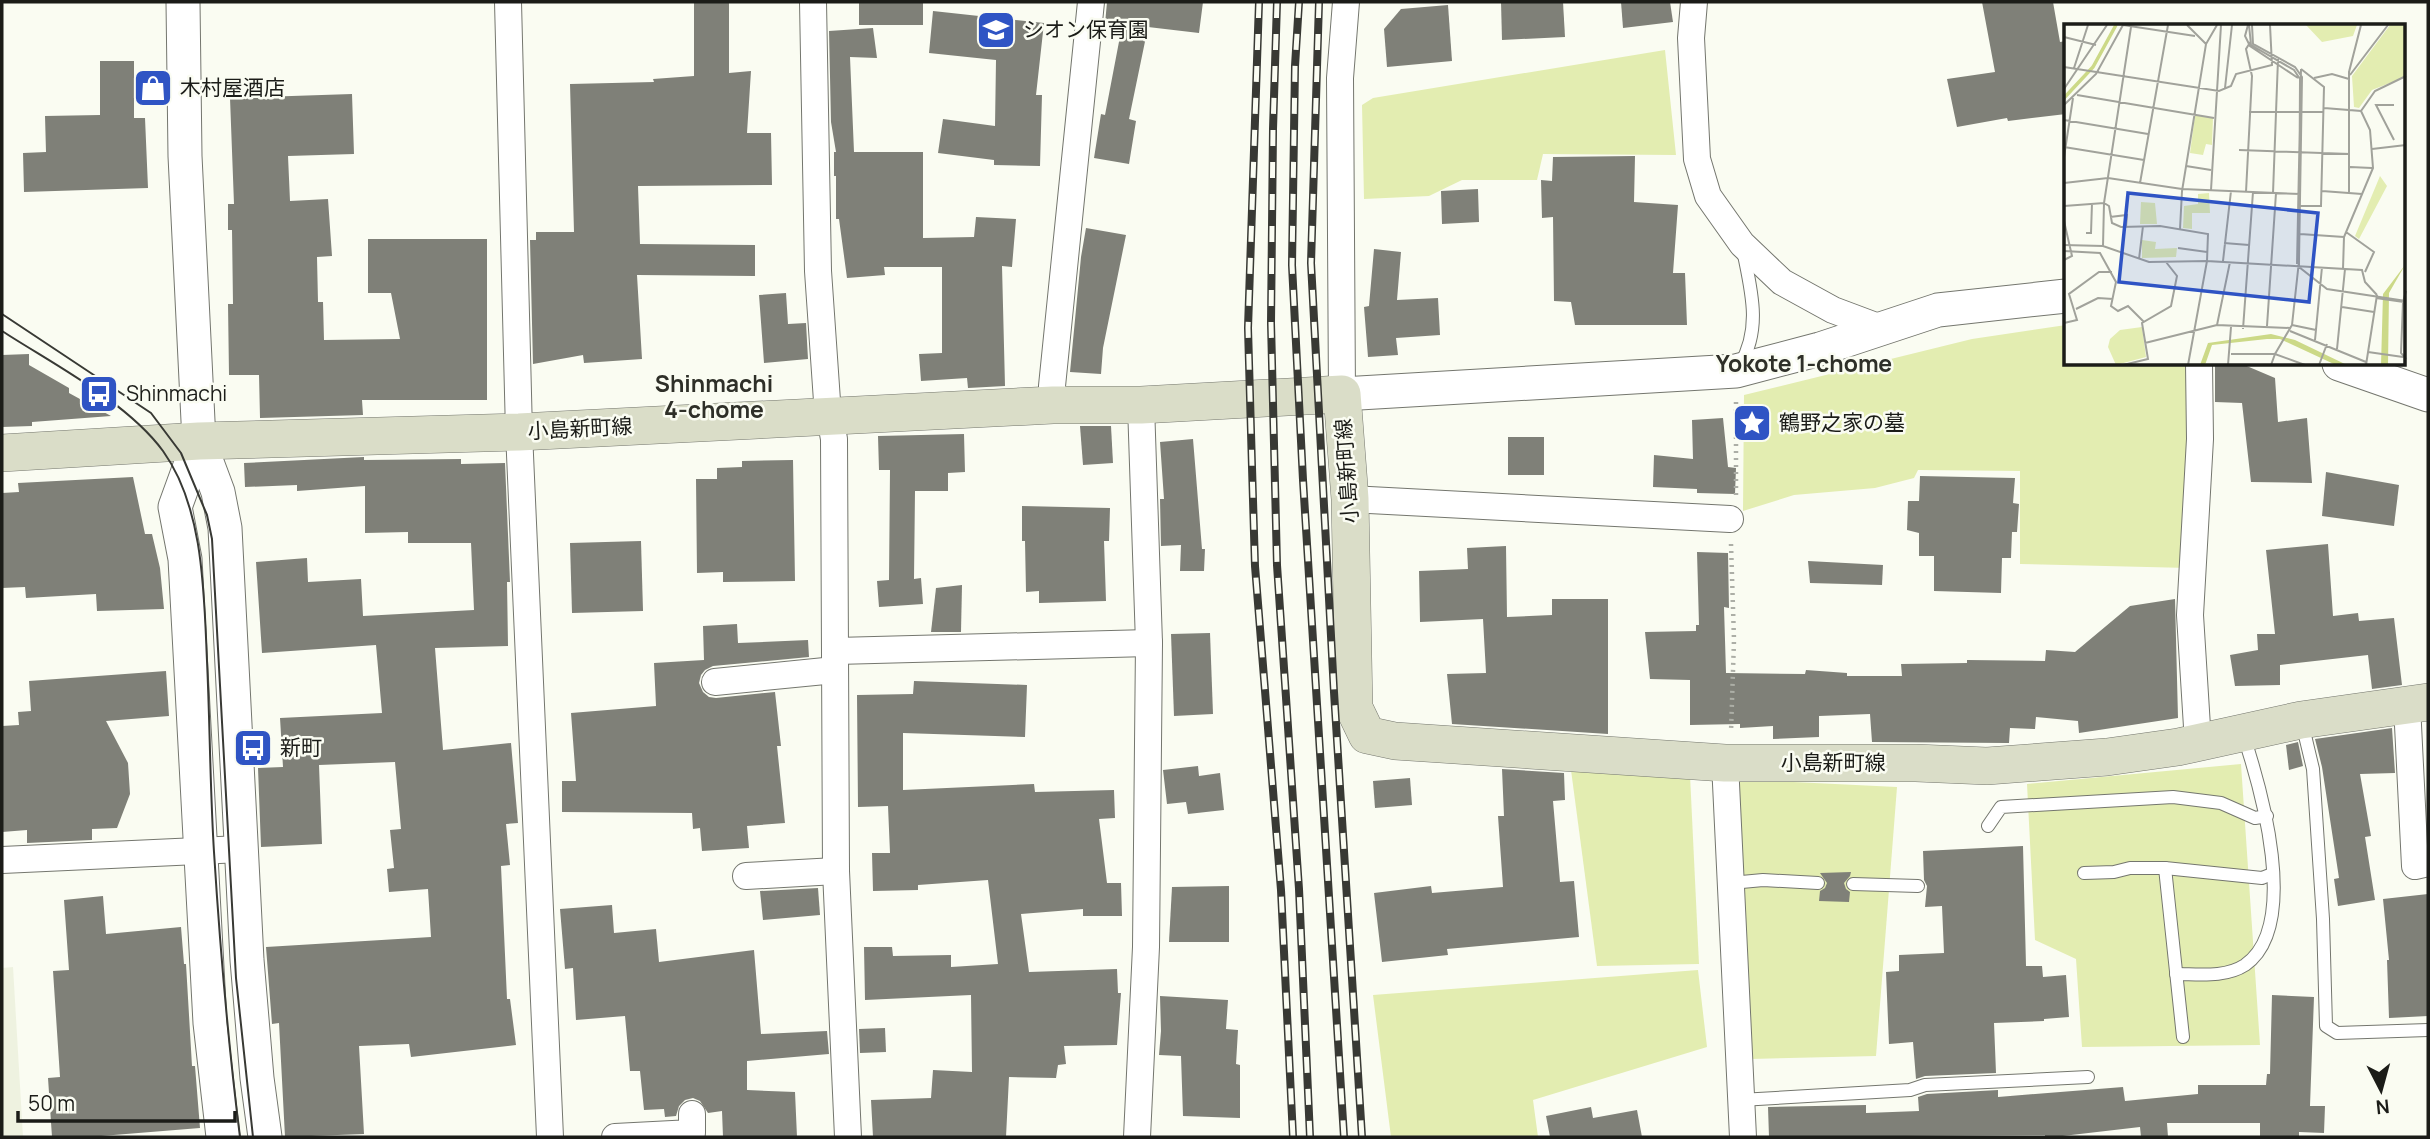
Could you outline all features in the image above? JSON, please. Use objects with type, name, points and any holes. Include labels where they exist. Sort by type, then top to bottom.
[{"type":"main road","name":"小島新町線","points":[[2,453],[199,441],[519,432],[1053,405],[1141,405],[1342,394],[1350,499],[1354,708],[1367,735],[1395,741],[1725,763],[1916,763],[1987,766],[2107,757],[2198,743],[2301,720],[2417,703]]},
{"type":"street","points":[[183,2],[185,156],[199,441],[218,492],[225,528],[257,1078],[265,1137]]},
{"type":"street","points":[[508,2],[519,432],[550,1137]]},
{"type":"street","points":[[813,2],[818,271],[829,416],[834,439],[836,871],[848,1137]]},
{"type":"street","points":[[1053,405],[1052,386],[1068,216],[1091,2]]},
{"type":"street","points":[[1346,2],[1340,78],[1342,394],[1736,371],[1820,349],[1938,310],[2064,296]]},
{"type":"street","points":[[1694,2],[1691,38],[1697,159],[1708,196],[1742,244],[1782,282],[1833,310],[1881,328]]},
{"type":"street","points":[[2198,743],[2190,615],[2200,439],[2199,366]]},
{"type":"street","points":[[2345,366],[2428,395]]},
{"type":"street","points":[[1137,1137],[1146,947],[1149,643],[1141,405]]},
{"type":"street","points":[[199,441],[175,508],[185,559],[210,1023],[223,1137]]},
{"type":"street","points":[[1350,499],[1730,519]]},
{"type":"street","points":[[715,682],[835,660],[1149,643]]},
{"type":"street","points":[[2417,703],[2415,866],[2428,863]]},
{"type":"street","points":[[1725,763],[1743,1137]]},
{"type":"street","points":[[2,860],[242,849]]},
{"type":"street","points":[[746,876],[836,871]]},
{"type":"street","points":[[615,1137],[692,1133],[692,1114]]},
{"type":"lane","points":[[1736,371],[1751,348],[1754,306],[1742,244]]},
{"type":"lane","points":[[2301,720],[2313,769],[2323,919],[2326,1026],[2337,1033],[2428,1030]]},
{"type":"lane","points":[[2176,974],[2226,974],[2245,965],[2264,945],[2273,916],[2267,816],[2243,734]]},
{"type":"lane","points":[[1988,826],[2001,807],[2173,797],[2221,803],[2255,818],[2267,816]]},
{"type":"lane","points":[[2084,873],[2113,872],[2130,868],[2165,868],[2262,878],[2272,874]]},
{"type":"lane","points":[[2165,868],[2183,1037]]},
{"type":"lane","points":[[1731,883],[1763,880],[1818,883]]},
{"type":"lane","points":[[1853,884],[1918,886]]},
{"type":"lane","points":[[1740,1100],[2088,1077]]},
{"type":"path","points":[[1725,763],[1731,735],[1734,640],[1730,519],[1736,501],[1736,371]]},
{"type":"shaded area","points":[[13,967],[23,1137],[2,1137],[2,968]]},
{"type":"green space","points":[[1665,50],[1676,155],[1543,154],[1537,180],[1462,180],[1429,196],[1364,199],[1362,105],[1373,98]]},
{"type":"green space","points":[[2064,325],[2064,366],[2185,366],[2189,568],[2020,564],[2020,471],[1918,470],[1914,478],[1875,488],[1794,495],[1743,511],[1744,395],[1972,339]]},
{"type":"green space","points":[[2241,764],[2260,1045],[2082,1047],[2076,959],[2035,940],[2027,784]]},
{"type":"green space","points":[[1571,770],[1690,775],[1699,964],[1597,966]]},
{"type":"green space","points":[[1731,779],[1897,787],[1876,1056],[1750,1059]]},
{"type":"green space","points":[[1698,970],[1707,1047],[1533,1100],[1538,1137],[1391,1137],[1373,995]]},
{"type":"building","points":[[694,2],[729,2],[729,73],[751,71],[747,133],[771,133],[772,185],[638,186],[640,244],[755,245],[755,276],[637,275],[642,359],[584,363],[583,355],[533,364],[530,240],[536,240],[536,232],[574,232],[570,84],[654,82],[653,79],[694,76]]},
{"type":"building","points":[[859,2],[923,2],[923,25],[859,25]]},
{"type":"building","points":[[1107,2],[1203,2],[1199,33],[1148,27],[1129,119],[1136,121],[1129,164],[1094,158],[1101,114],[1105,115],[1122,26],[1105,24]]},
{"type":"building","points":[[1501,2],[1563,2],[1565,37],[1502,40]]},
{"type":"building","points":[[1621,2],[1670,2],[1673,22],[1623,28]]},
{"type":"building","points":[[1982,2],[2053,2],[2060,42],[2064,41],[2064,114],[2008,121],[2007,118],[1957,127],[1947,79],[1995,72]]},
{"type":"building","points":[[1448,5],[1452,61],[1387,67],[1384,29],[1401,9]]},
{"type":"building","points":[[933,11],[1044,23],[1036,95],[1042,95],[1040,166],[994,165],[994,160],[938,153],[943,119],[995,126],[996,60],[929,53]]},
{"type":"building","points":[[873,28],[877,58],[850,57],[854,152],[923,152],[923,238],[974,237],[976,217],[1016,219],[1012,267],[1002,266],[1005,386],[968,388],[967,378],[921,381],[919,354],[942,353],[942,267],[884,267],[885,275],[847,278],[839,219],[836,219],[836,152],[831,122],[829,31]]},
{"type":"building","points":[[100,61],[134,61],[134,118],[145,118],[148,188],[24,192],[23,153],[46,152],[45,116],[100,115]]},
{"type":"building","points":[[352,94],[354,154],[288,156],[290,201],[328,199],[332,256],[317,257],[318,302],[323,302],[324,340],[400,339],[391,293],[368,293],[368,239],[487,239],[487,400],[362,400],[363,415],[260,418],[259,375],[229,375],[228,304],[233,304],[232,230],[228,230],[228,204],[234,204],[230,98]]},
{"type":"building","points":[[1635,156],[1634,202],[1678,205],[1673,273],[1685,273],[1687,325],[1575,325],[1571,302],[1554,301],[1553,217],[1542,218],[1541,180],[1552,181],[1553,157]]},
{"type":"building","points":[[1478,189],[1479,222],[1442,224],[1441,191]]},
{"type":"building","points":[[1086,228],[1126,235],[1103,348],[1101,374],[1070,372]]},
{"type":"building","points":[[1374,249],[1401,252],[1397,300],[1438,298],[1440,335],[1396,338],[1398,355],[1368,357],[1364,307],[1369,306]]},
{"type":"building","points":[[786,293],[788,324],[806,323],[808,359],[764,363],[759,295]]},
{"type":"building","points":[[29,354],[29,365],[69,388],[69,393],[111,416],[2,427],[2,355]]},
{"type":"building","points":[[2215,366],[2247,366],[2275,378],[2278,422],[2307,418],[2312,483],[2251,482],[2242,403],[2215,402]]},
{"type":"building","points":[[1723,418],[1728,467],[1736,468],[1735,494],[1697,493],[1697,489],[1653,487],[1654,455],[1693,459],[1692,420]]},
{"type":"building","points":[[1080,426],[1111,426],[1113,463],[1083,465]]},
{"type":"building","points":[[964,434],[965,472],[948,473],[948,491],[915,491],[914,579],[921,578],[923,604],[879,607],[877,581],[889,580],[890,470],[879,470],[878,436]]},
{"type":"building","points":[[1508,437],[1544,437],[1544,475],[1508,475]]},
{"type":"building","points":[[1193,439],[1202,549],[1205,549],[1204,571],[1180,571],[1181,545],[1161,546],[1160,499],[1164,499],[1160,442]]},
{"type":"building","points":[[364,457],[364,460],[461,459],[461,464],[505,463],[510,582],[507,582],[508,646],[435,648],[443,750],[511,743],[518,823],[506,824],[510,865],[501,866],[507,999],[510,999],[516,1045],[411,1057],[409,1044],[359,1046],[364,1134],[285,1137],[279,1023],[272,1024],[266,947],[431,937],[428,889],[389,892],[387,869],[394,868],[390,830],[401,829],[395,762],[319,765],[322,844],[261,847],[258,768],[283,767],[280,718],[382,713],[376,645],[262,653],[256,562],[307,558],[308,582],[361,579],[363,616],[474,610],[471,543],[408,543],[408,532],[365,533],[365,486],[297,491],[297,485],[245,487],[244,463]]},
{"type":"building","points":[[793,460],[795,581],[723,582],[723,572],[697,573],[696,479],[717,479],[717,468],[742,467],[742,461]]},
{"type":"building","points":[[2326,472],[2399,485],[2394,526],[2322,516]]},
{"type":"building","points":[[1920,476],[2015,478],[2013,503],[2019,504],[2017,532],[2012,532],[2011,558],[2002,558],[2001,593],[1934,591],[1934,556],[1919,556],[1919,533],[1907,530],[1908,501],[1919,501]]},
{"type":"building","points":[[133,477],[145,534],[152,534],[160,568],[164,609],[97,611],[96,594],[26,598],[25,587],[2,588],[2,493],[19,492],[18,483]]},
{"type":"building","points":[[1022,506],[1110,508],[1109,541],[1104,541],[1106,601],[1039,603],[1039,591],[1026,592]]},
{"type":"building","points":[[641,541],[643,611],[572,613],[570,543]]},
{"type":"building","points":[[2328,544],[2333,616],[2358,613],[2359,621],[2394,618],[2402,685],[2372,689],[2368,655],[2280,665],[2280,685],[2235,686],[2230,655],[2258,650],[2257,634],[2275,634],[2266,550]]},
{"type":"building","points":[[1506,546],[1507,617],[1552,615],[1552,599],[1608,599],[1608,734],[1452,724],[1447,674],[1486,673],[1483,619],[1420,622],[1419,571],[1468,569],[1467,548]]},
{"type":"building","points":[[1697,552],[1728,553],[1729,608],[1724,607],[1726,673],[1805,674],[1806,670],[1847,673],[1847,676],[1902,676],[1901,664],[1967,663],[1967,660],[2045,661],[2046,650],[2075,652],[2130,606],[2175,599],[2178,718],[2079,733],[2078,721],[2036,717],[2035,729],[2010,728],[2009,743],[1872,742],[1870,714],[1819,716],[1819,737],[1773,739],[1773,726],[1740,728],[1740,724],[1690,725],[1690,680],[1650,679],[1645,632],[1696,631],[1696,625],[1699,625]]},
{"type":"building","points":[[1808,561],[1883,565],[1882,585],[1810,583]]},
{"type":"building","points":[[962,585],[961,632],[931,632],[936,588]]},
{"type":"building","points":[[737,624],[738,643],[808,640],[809,657],[713,666],[705,670],[699,683],[703,692],[716,698],[775,692],[781,746],[777,746],[785,823],[747,826],[749,848],[702,851],[700,828],[693,829],[692,813],[562,812],[562,781],[576,781],[571,713],[656,706],[654,663],[704,660],[703,626]]},
{"type":"building","points":[[1210,633],[1213,714],[1174,716],[1171,634]]},
{"type":"building","points":[[166,671],[169,716],[106,721],[128,763],[130,794],[117,828],[92,829],[92,840],[27,843],[27,830],[2,832],[2,726],[19,725],[18,712],[31,711],[29,681]]},
{"type":"building","points":[[914,681],[1027,685],[1025,737],[903,733],[903,790],[1034,784],[1035,792],[1114,790],[1115,818],[1099,819],[1107,883],[1121,883],[1122,916],[1083,916],[1083,909],[1021,914],[1029,972],[1117,969],[1118,993],[1121,993],[1117,1045],[1064,1046],[1066,1064],[1058,1065],[1056,1078],[1009,1077],[1006,1137],[873,1137],[871,1100],[931,1098],[933,1070],[972,1072],[971,995],[865,1000],[864,947],[892,947],[893,956],[951,955],[951,967],[998,964],[988,880],[918,885],[918,890],[873,891],[872,853],[890,853],[888,806],[858,807],[857,695],[913,694]]},
{"type":"building","points":[[2392,728],[2395,773],[2360,774],[2371,836],[2365,837],[2375,900],[2338,906],[2334,879],[2339,878],[2322,767],[2315,739]]},
{"type":"building","points":[[2298,742],[2303,766],[2289,770],[2286,745]]},
{"type":"building","points":[[1198,766],[1199,776],[1220,773],[1224,810],[1188,814],[1186,802],[1167,804],[1163,770]]},
{"type":"building","points":[[1502,769],[1564,773],[1565,800],[1553,801],[1560,882],[1574,881],[1579,937],[1447,949],[1448,955],[1382,962],[1374,893],[1431,886],[1432,893],[1503,887],[1498,816],[1504,816]]},
{"type":"building","points":[[1410,778],[1412,805],[1375,808],[1373,781]]},
{"type":"building","points":[[2023,846],[2026,966],[2042,966],[2043,977],[2066,975],[2069,1017],[1994,1023],[1996,1073],[1925,1076],[1916,1079],[1913,1042],[1889,1044],[1886,972],[1899,971],[1899,955],[1944,953],[1942,906],[1925,907],[1927,886],[1924,880],[1923,851]]},
{"type":"building","points":[[1851,872],[1844,883],[1850,892],[1849,902],[1819,901],[1820,891],[1827,883],[1820,873]]},
{"type":"building","points":[[1229,886],[1229,942],[1169,942],[1172,887]]},
{"type":"building","points":[[818,888],[820,915],[763,920],[760,891]]},
{"type":"building","points":[[2428,894],[2428,1016],[2389,1018],[2389,960],[2383,899]]},
{"type":"building","points":[[103,896],[106,934],[181,927],[192,1066],[195,1066],[200,1128],[89,1137],[52,1137],[48,1078],[60,1077],[53,971],[69,970],[64,900]]},
{"type":"building","points":[[612,905],[614,933],[656,929],[659,962],[754,950],[761,1034],[827,1031],[829,1054],[747,1061],[747,1090],[795,1092],[797,1137],[723,1137],[722,1111],[708,1113],[700,1101],[693,1098],[685,1100],[679,1106],[676,1116],[665,1117],[664,1109],[644,1110],[640,1071],[630,1071],[625,1016],[576,1020],[573,968],[565,969],[560,909]]},
{"type":"building","points":[[2272,995],[2314,997],[2310,1106],[2325,1106],[2324,1133],[2299,1132],[2299,1137],[2260,1137],[2260,1123],[2167,1123],[2168,1137],[2141,1137],[2140,1127],[2054,1137],[1769,1137],[1768,1107],[1866,1105],[1866,1113],[1919,1111],[1918,1097],[1927,1094],[1998,1090],[1998,1097],[2123,1087],[2125,1101],[2198,1094],[2198,1085],[2266,1085],[2267,1074],[2270,1074]]},
{"type":"building","points":[[1160,996],[1228,1000],[1226,1029],[1238,1030],[1236,1064],[1240,1065],[1240,1118],[1183,1116],[1181,1056],[1159,1055]]},
{"type":"building","points":[[885,1028],[886,1052],[860,1053],[859,1029]]},
{"type":"building","points":[[1591,1107],[1593,1118],[1637,1110],[1642,1137],[1550,1137],[1546,1116]]},
{"type":"tram line","points":[[2,314],[151,413],[181,453],[207,515],[212,539],[236,978],[253,1137]]},
{"type":"tram line","points":[[2,331],[88,385],[130,416],[163,451],[187,498],[203,580],[216,888],[240,1137]]},
{"type":"railway","points":[[1259,2],[1248,328],[1252,467],[1255,566],[1281,890],[1293,1137]]},
{"type":"railway","points":[[1277,2],[1271,323],[1277,565],[1299,889],[1310,1137]]},
{"type":"railway","points":[[1299,2],[1295,66],[1292,265],[1344,1137]]},
{"type":"railway","points":[[1319,2],[1311,263],[1362,1137]]},
{"type":"place","name":"シオン保育園","points":[[996,30]]},
{"type":"place","name":"木村屋酒店","points":[[153,88]]},
{"type":"place","name":"Shinmachi","points":[[99,394]]},
{"type":"place","name":"鶴野之家の墓","points":[[1752,423]]},
{"type":"place","name":"新町","points":[[253,748]]},
{"type":"district","name":"Yokote 1-chome","points":[[1804,364]]},
{"type":"district","name":"Shinmachi 4-chome","points":[[714,397]]}]
